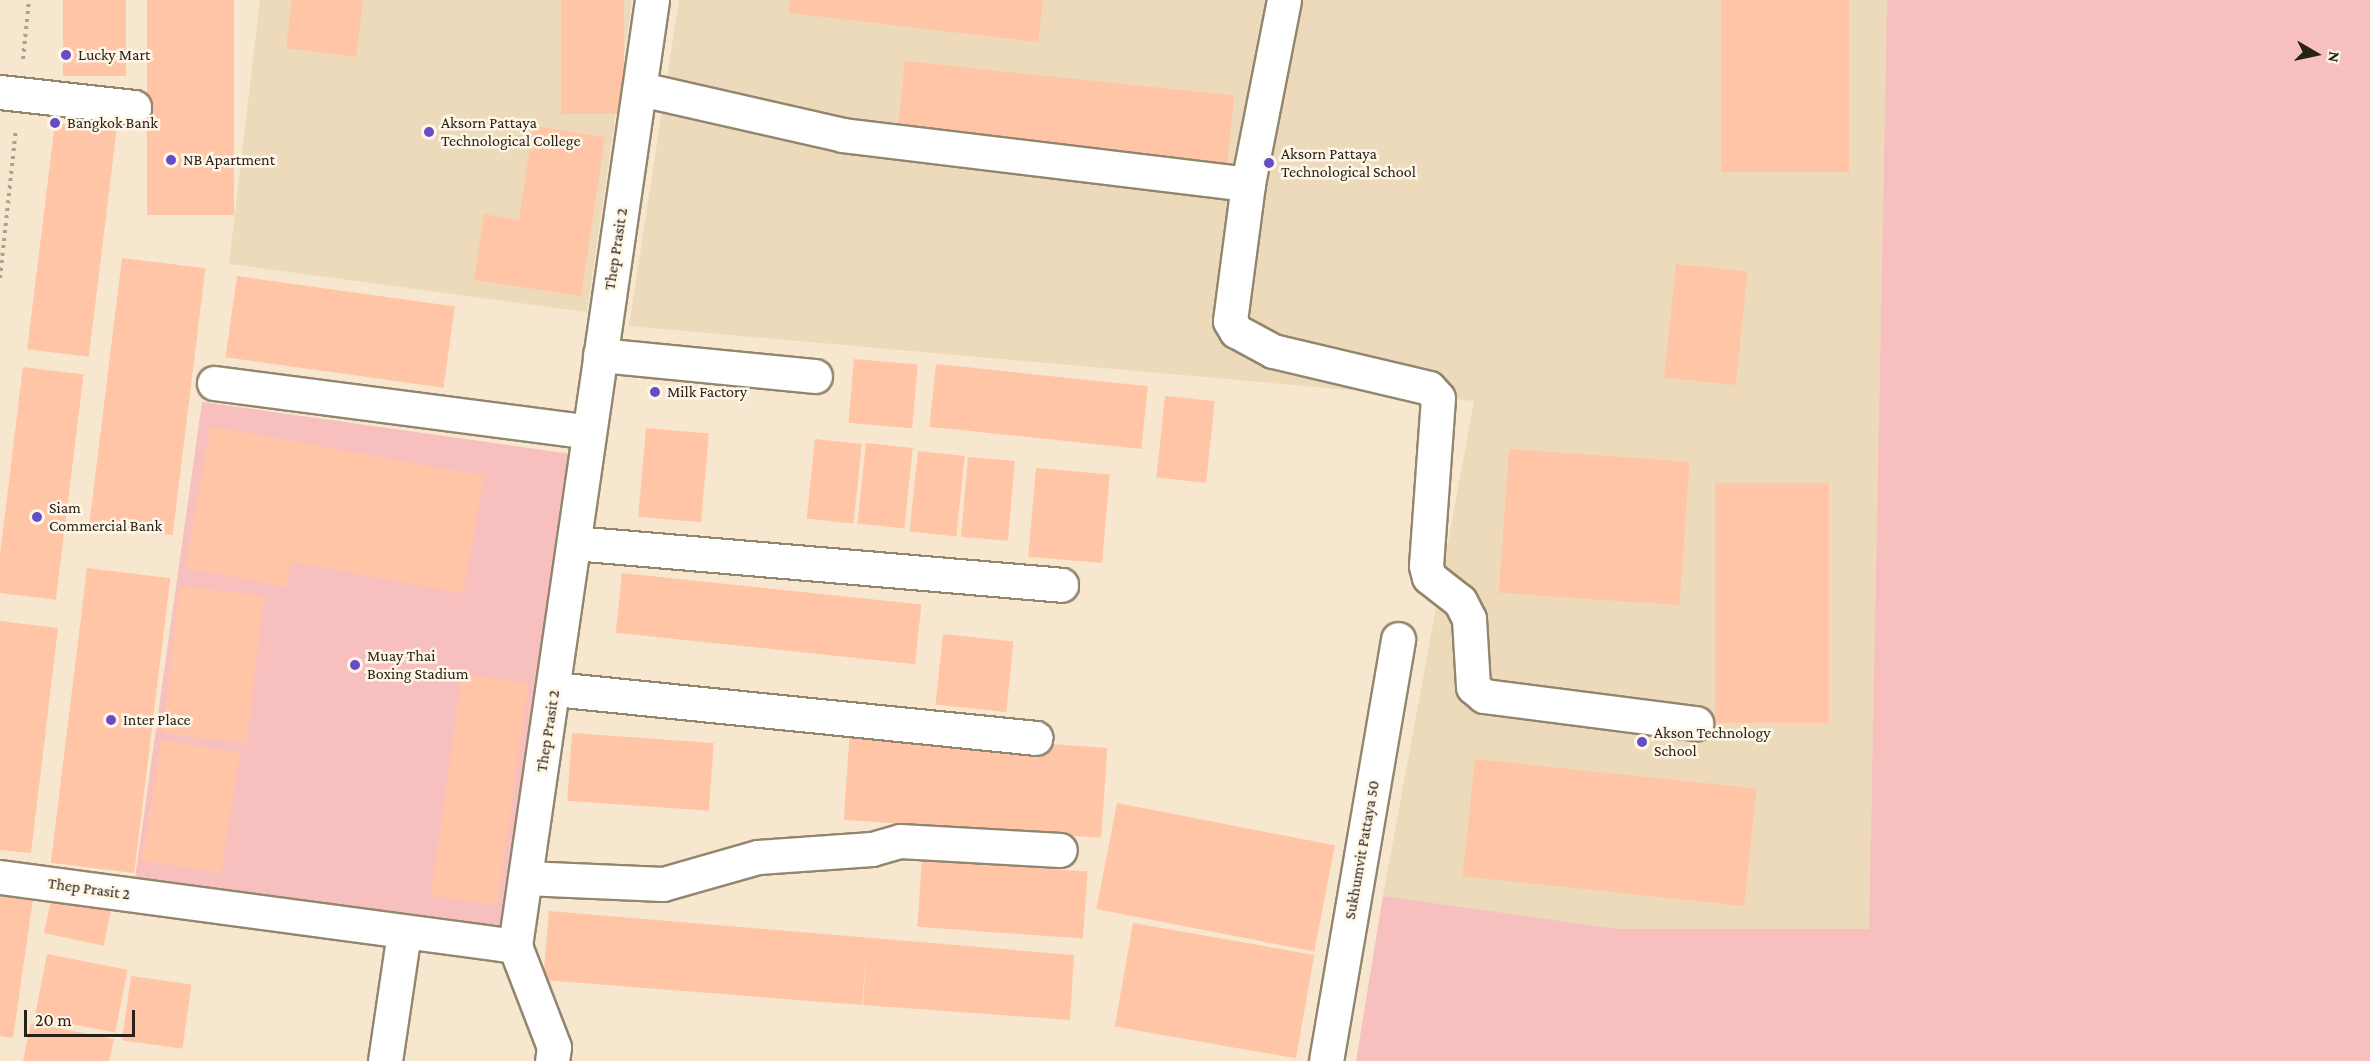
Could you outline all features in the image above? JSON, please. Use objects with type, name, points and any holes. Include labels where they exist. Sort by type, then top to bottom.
[{"type":"street","name":"Thep Prasit 2","points":[[0,877],[515,946],[554,689],[600,355],[641,89],[652,0]]},
{"type":"street","points":[[1284,0],[1248,184],[1228,304],[1236,332],[1272,351],[1429,388],[1438,398],[1426,566],[1429,577],[1460,601],[1469,619],[1473,687],[1484,696],[1696,723]]},
{"type":"street","points":[[641,89],[843,135],[1248,184]]},
{"type":"street","points":[[10,94],[134,107]]},
{"type":"street","points":[[600,355],[815,376]]},
{"type":"street","points":[[214,383],[589,432]]},
{"type":"street","points":[[574,543],[1061,585]]},
{"type":"street","name":"Sukhumvit Pattaya 50","points":[[1326,1061],[1398,639]]},
{"type":"street","points":[[554,689],[1036,738]]},
{"type":"street","points":[[525,878],[663,884],[758,858],[872,849],[900,841],[1060,850]]},
{"type":"street","points":[[385,1061],[404,932]]},
{"type":"street","points":[[515,946],[554,1047],[552,1061]]},
{"type":"path","points":[[0,278],[10,94],[29,0]]},
{"type":"shaded area","name":"Aksorn Pattaya Technological College","points":[[260,0],[632,0],[587,312],[229,264]]},
{"type":"shaded area","name":"Aksorn Pattaya Technological School","points":[[679,0],[1887,0],[1869,930],[1618,929],[1383,896],[1474,401],[629,326]]},
{"type":"shaded area","points":[[1887,0],[2370,0],[2370,1061],[1356,1061],[1383,896],[1618,929],[1869,929]]},
{"type":"shaded area","name":"Muay Thai Boxing Stadium","points":[[202,402],[569,454],[503,929],[135,877]]},
{"type":"building","points":[[63,0],[126,0],[126,76],[63,76]]},
{"type":"building","name":"NB Apartment","points":[[147,0],[234,0],[234,215],[147,215]]},
{"type":"building","points":[[292,0],[363,0],[356,57],[286,48]]},
{"type":"building","points":[[561,0],[624,0],[624,114],[561,114]]},
{"type":"building","points":[[790,0],[1043,0],[1038,42],[789,13]]},
{"type":"building","points":[[1721,0],[1849,0],[1849,172],[1721,172]]},
{"type":"building","points":[[905,61],[1234,96],[1227,168],[897,134]]},
{"type":"building","points":[[55,123],[117,131],[89,357],[27,349]]},
{"type":"building","points":[[533,126],[605,137],[581,296],[474,280],[484,214],[519,220]]},
{"type":"building","points":[[122,258],[205,268],[173,535],[89,525]]},
{"type":"building","points":[[1676,264],[1748,272],[1736,385],[1664,377]]},
{"type":"building","points":[[237,276],[455,307],[443,388],[226,357]]},
{"type":"building","points":[[854,359],[918,365],[912,428],[848,423]]},
{"type":"building","points":[[936,364],[1148,386],[1141,449],[929,427]]},
{"type":"building","points":[[23,367],[84,374],[56,600],[0,593],[0,554]]},
{"type":"building","points":[[1165,396],[1215,401],[1206,483],[1156,478]]},
{"type":"building","points":[[211,426],[484,476],[463,593],[291,562],[286,587],[185,568]]},
{"type":"building","points":[[646,428],[709,433],[701,522],[638,517]]},
{"type":"building","points":[[815,439],[862,444],[853,523],[807,519]]},
{"type":"building","points":[[866,443],[913,448],[904,528],[858,524]]},
{"type":"building","points":[[1509,449],[1690,462],[1680,605],[1499,593]]},
{"type":"building","points":[[918,451],[965,456],[956,536],[910,532]]},
{"type":"building","points":[[968,457],[1015,461],[1008,541],[961,537]]},
{"type":"building","points":[[1036,468],[1110,474],[1102,563],[1028,557]]},
{"type":"building","points":[[1715,483],[1829,483],[1829,723],[1715,723]]},
{"type":"building","name":"Inter Place","points":[[87,568],[170,578],[134,873],[51,863]]},
{"type":"building","points":[[622,573],[921,604],[915,664],[616,633]]},
{"type":"building","points":[[180,586],[264,596],[246,743],[162,733]]},
{"type":"building","points":[[0,621],[58,628],[31,853],[0,850]]},
{"type":"building","points":[[943,634],[1014,641],[1006,712],[936,705]]},
{"type":"building","points":[[462,674],[528,683],[497,905],[431,896]]},
{"type":"building","points":[[850,730],[1107,748],[1101,838],[844,820]]},
{"type":"building","points":[[572,733],[714,743],[709,811],[567,801]]},
{"type":"building","points":[[161,740],[240,753],[221,873],[142,860]]},
{"type":"building","points":[[1475,759],[1756,789],[1744,906],[1463,876]]},
{"type":"building","points":[[1117,803],[1335,845],[1314,951],[1096,909]]},
{"type":"building","points":[[922,860],[1088,872],[1083,938],[917,927]]},
{"type":"building","points":[[0,887],[34,892],[13,1038],[0,1036]]},
{"type":"building","points":[[53,890],[113,903],[104,946],[44,933]]},
{"type":"building","points":[[549,911],[1074,955],[1070,1020],[863,1005],[867,944],[862,1005],[543,980]]},
{"type":"building","points":[[1133,923],[1314,955],[1296,1058],[1115,1026]]},
{"type":"building","points":[[47,954],[127,970],[115,1032],[35,1017]]},
{"type":"building","points":[[131,976],[191,984],[182,1049],[122,1040]]},
{"type":"building","points":[[31,1023],[114,1039],[109,1061],[23,1061]]},
{"type":"place","name":"Lucky Mart","points":[[66,55]]},
{"type":"place","name":"Bangkok Bank","points":[[55,123]]},
{"type":"place","name":"Aksorn Pattaya Technological College","points":[[429,132]]},
{"type":"place","name":"NB Apartment","points":[[171,160]]},
{"type":"place","name":"Aksorn Pattaya Technological School","points":[[1269,163]]},
{"type":"place","name":"Milk Factory","points":[[655,392]]},
{"type":"place","name":"Siam Commercial Bank","points":[[37,517]]},
{"type":"place","name":"Muay Thai Boxing Stadium","points":[[355,665]]},
{"type":"place","name":"Inter Place","points":[[111,720]]},
{"type":"place","name":"Akson Technology School","points":[[1642,742]]}]
